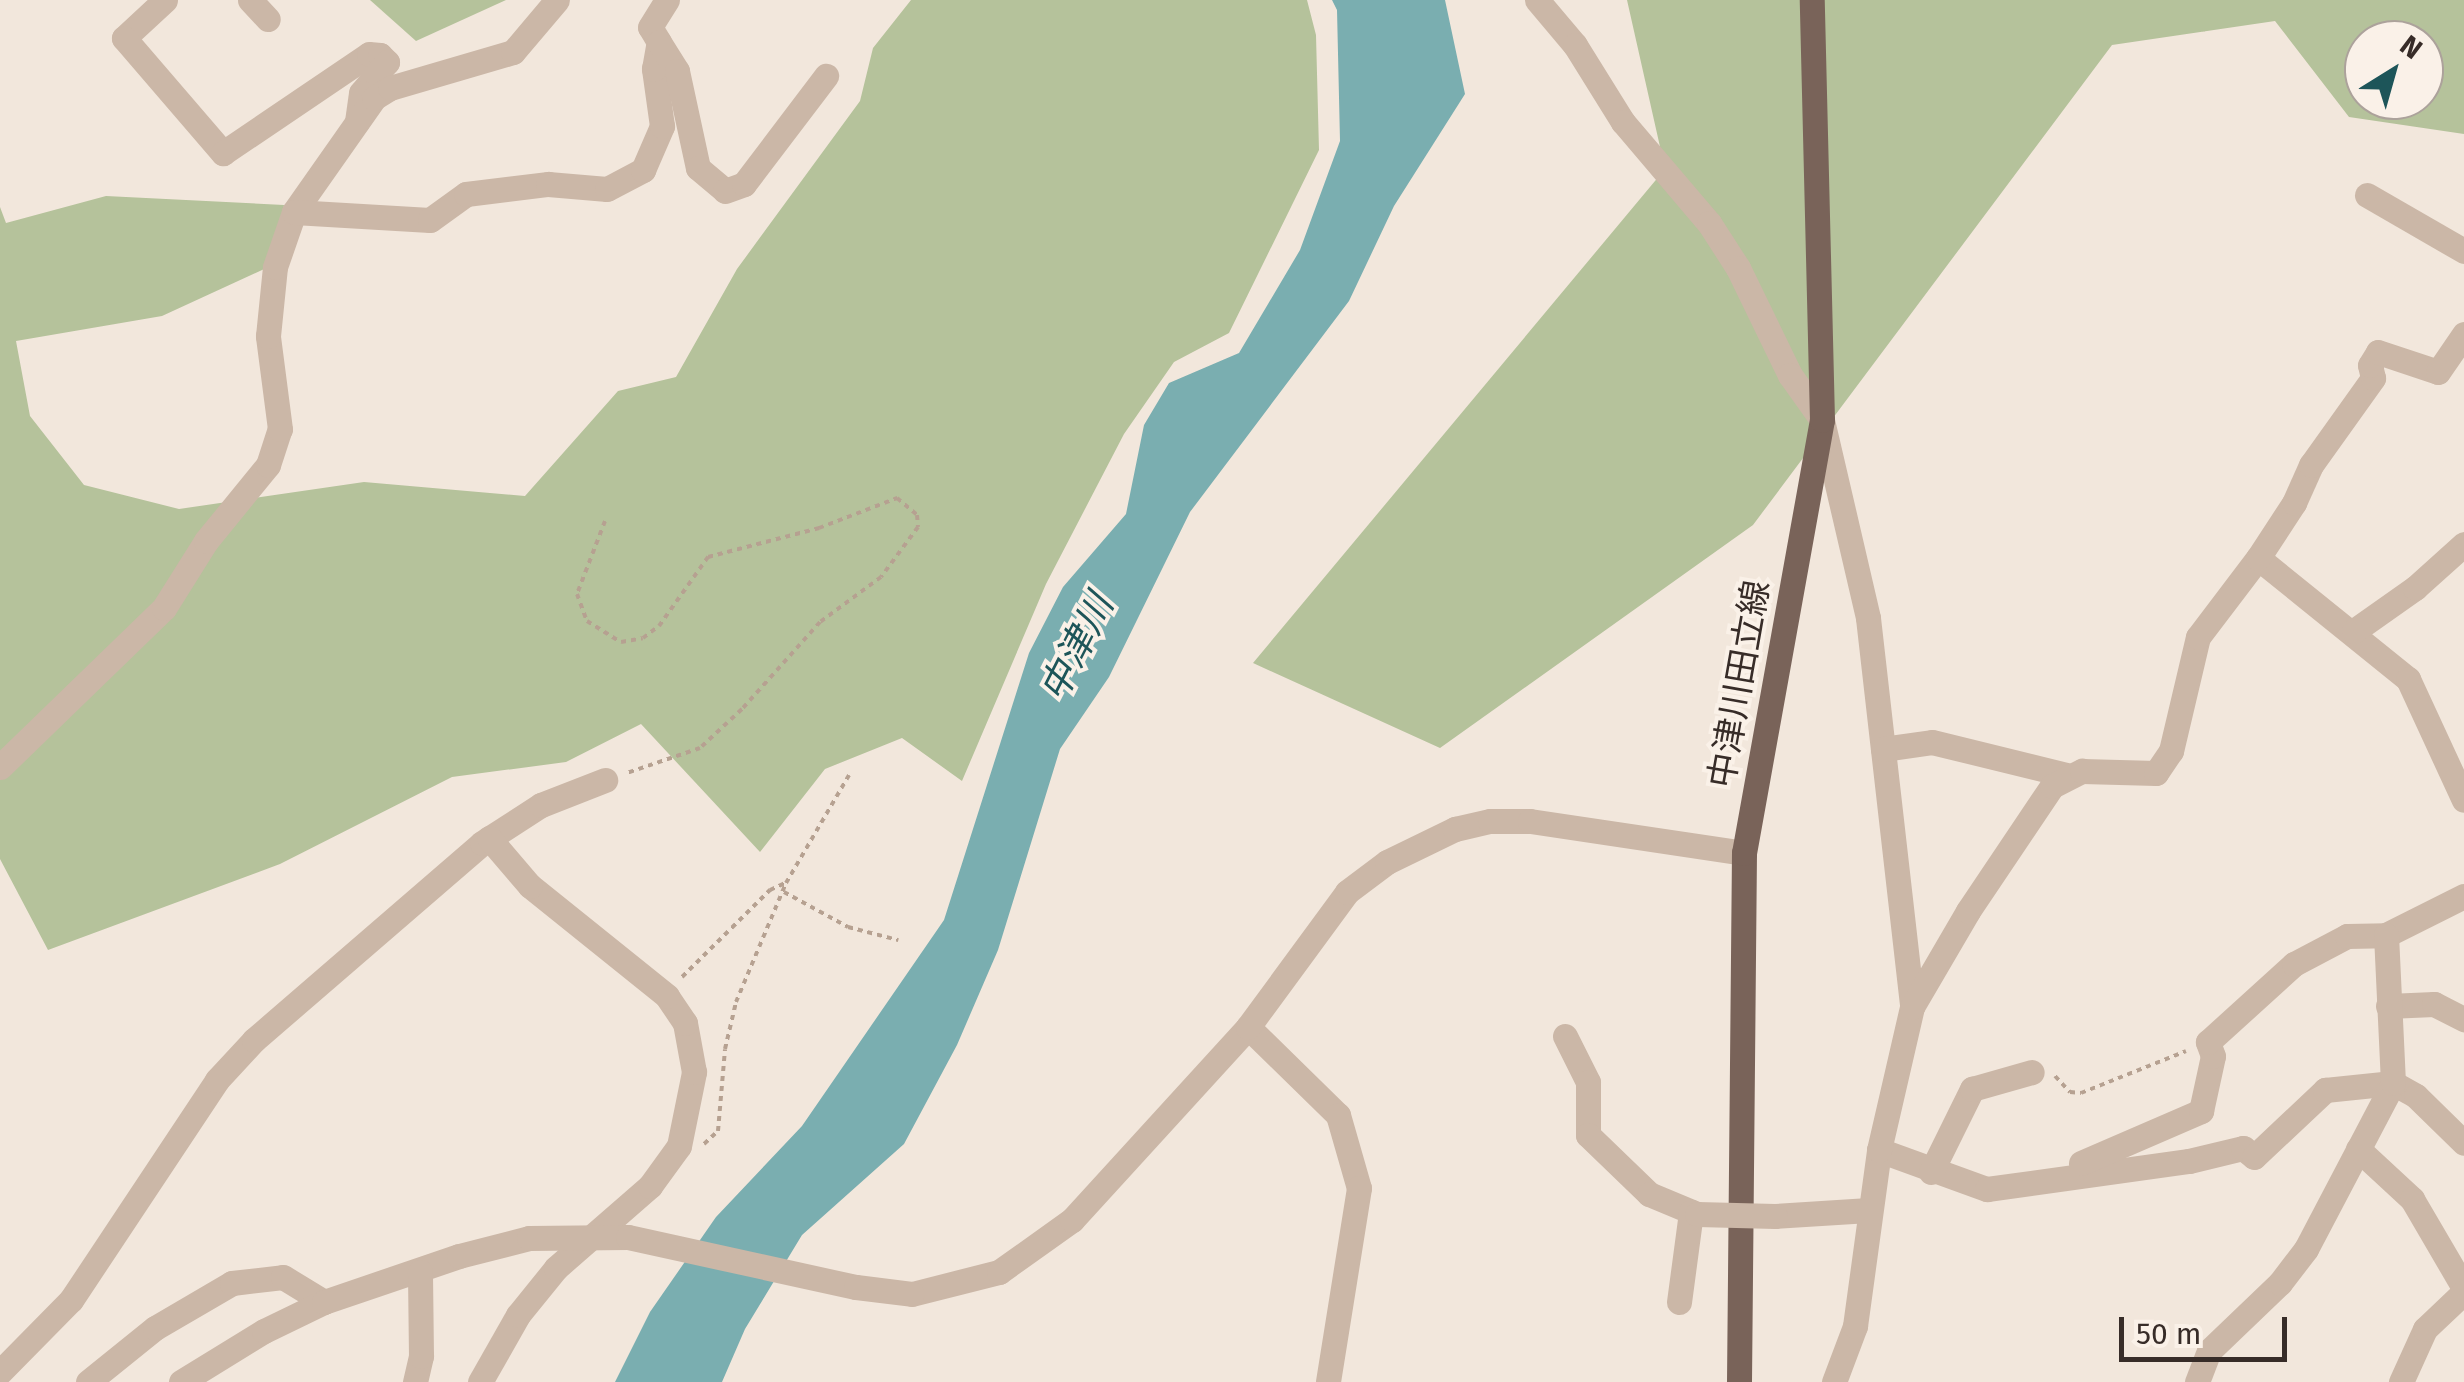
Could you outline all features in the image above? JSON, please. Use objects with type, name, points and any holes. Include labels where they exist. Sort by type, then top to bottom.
[{"type":"main road","name":"中津川田立線","points":[[1739,1382],[1744,853],[1822,420],[1812,0]]},
{"type":"street","points":[[165,0],[124,38],[223,153],[368,54],[380,55],[386,62],[361,93],[358,122]]},
{"type":"street","points":[[250,0],[268,19]]},
{"type":"street","points":[[0,767],[164,608],[206,541],[268,465],[280,429],[268,336],[276,267],[294,212],[374,98],[390,88],[513,52],[557,0]]},
{"type":"street","points":[[667,0],[650,26],[677,72],[698,168],[724,191],[744,184],[826,76]]},
{"type":"street","points":[[1536,0],[1575,45],[1623,122],[1708,223],[1738,268],[1790,375],[1822,420],[1862,581],[1912,1007]]},
{"type":"street","points":[[294,212],[430,220],[466,194],[548,184],[607,189],[643,170],[662,126],[654,69],[659,42]]},
{"type":"street","points":[[2368,196],[2464,252]]},
{"type":"street","points":[[1834,1382],[1855,1326],[1879,1150],[1912,1007],[1968,911],[2052,786],[2066,775],[2082,771],[2156,773],[2172,751],[2198,637],[2258,558],[2294,503],[2311,466],[2374,378],[2370,365],[2378,352],[2438,372],[2464,334]]},
{"type":"street","points":[[2354,631],[2415,588],[2464,544]]},
{"type":"street","points":[[2258,558],[2354,631],[2408,679],[2464,800]]},
{"type":"street","points":[[1883,749],[1932,742],[2066,775]]},
{"type":"street","points":[[0,1372],[71,1300],[229,1067],[312,986],[490,838],[541,805],[605,780]]},
{"type":"street","points":[[182,1382],[264,1331],[324,1302],[529,1238],[628,1237],[856,1286],[912,1294],[1000,1272],[1072,1220],[1248,1027],[1347,892],[1387,862],[1455,829],[1490,821],[1530,820],[1744,853]]},
{"type":"street","points":[[480,1382],[518,1315],[556,1268],[650,1186],[680,1142],[690,1106],[693,1050],[685,1023],[662,992],[530,886],[490,838]]},
{"type":"street","points":[[2053,1182],[2067,1170],[2201,1111],[2213,1056],[2208,1042],[2294,964],[2348,936],[2386,934],[2464,896]]},
{"type":"street","points":[[2197,1382],[2209,1351],[2280,1283],[2306,1248],[2393,1083],[2386,934]]},
{"type":"street","points":[[2388,1006],[2434,1004],[2464,1020]]},
{"type":"street","points":[[1248,1027],[1338,1116],[1359,1188],[1328,1382]]},
{"type":"street","points":[[1565,1036],[1588,1082],[1588,1135],[1649,1194],[1694,1213],[1774,1216],[1869,1210]]},
{"type":"street","points":[[1931,1172],[1972,1089],[2032,1072]]},
{"type":"street","points":[[1879,1150],[1987,1190],[2053,1182],[2111,1168],[2189,1161],[2244,1148],[2254,1157],[2325,1090],[2393,1083],[2416,1096],[2464,1144]]},
{"type":"street","points":[[2358,1149],[2412,1199],[2464,1290],[2426,1329],[2401,1382]]},
{"type":"street","points":[[1679,1302],[1694,1213]]},
{"type":"street","points":[[415,1382],[421,1356],[420,1272]]},
{"type":"street","points":[[88,1382],[154,1328],[232,1283],[283,1277],[324,1302]]},
{"type":"path","points":[[604,522],[576,594],[587,621],[621,642],[643,638],[658,626],[708,556],[819,528],[897,498],[917,514],[918,527],[881,577],[820,622],[742,709],[700,748],[605,780]]},
{"type":"path","points":[[680,1142],[702,1146],[718,1131],[728,1024],[786,883],[849,775]]},
{"type":"path","points":[[662,992],[770,890],[786,883]]},
{"type":"path","points":[[783,892],[848,928],[898,940]]},
{"type":"path","points":[[2032,1072],[2054,1075],[2070,1092],[2081,1093],[2208,1042]]},
{"type":"green space","points":[[370,0],[506,0],[416,41]]},
{"type":"green space","points":[[911,0],[1307,0],[1316,35],[1319,150],[1229,333],[1174,362],[1124,434],[1046,584],[962,781],[902,738],[825,769],[760,852],[641,724],[566,762],[452,777],[280,864],[48,950],[0,859],[0,207],[6,223],[106,196],[284,205],[275,264],[162,316],[16,341],[30,416],[84,485],[179,509],[364,482],[525,496],[618,391],[676,377],[737,269],[860,101],[873,48]]},
{"type":"green space","points":[[1627,0],[2464,0],[2464,134],[2369,120],[2444,120],[2444,20],[2344,20],[2344,111],[2275,21],[2112,45],[1753,525],[1440,748],[1253,663],[1665,169]]},
{"type":"water","name":"中津川","points":[[1332,0],[1445,0],[1465,94],[1394,206],[1349,301],[1190,512],[1109,677],[1060,749],[998,950],[957,1045],[904,1144],[802,1235],[745,1329],[722,1382],[615,1382],[650,1312],[716,1217],[802,1126],[944,920],[1029,653],[1063,587],[1126,514],[1144,425],[1169,383],[1239,353],[1300,250],[1340,141],[1337,10]]}]
